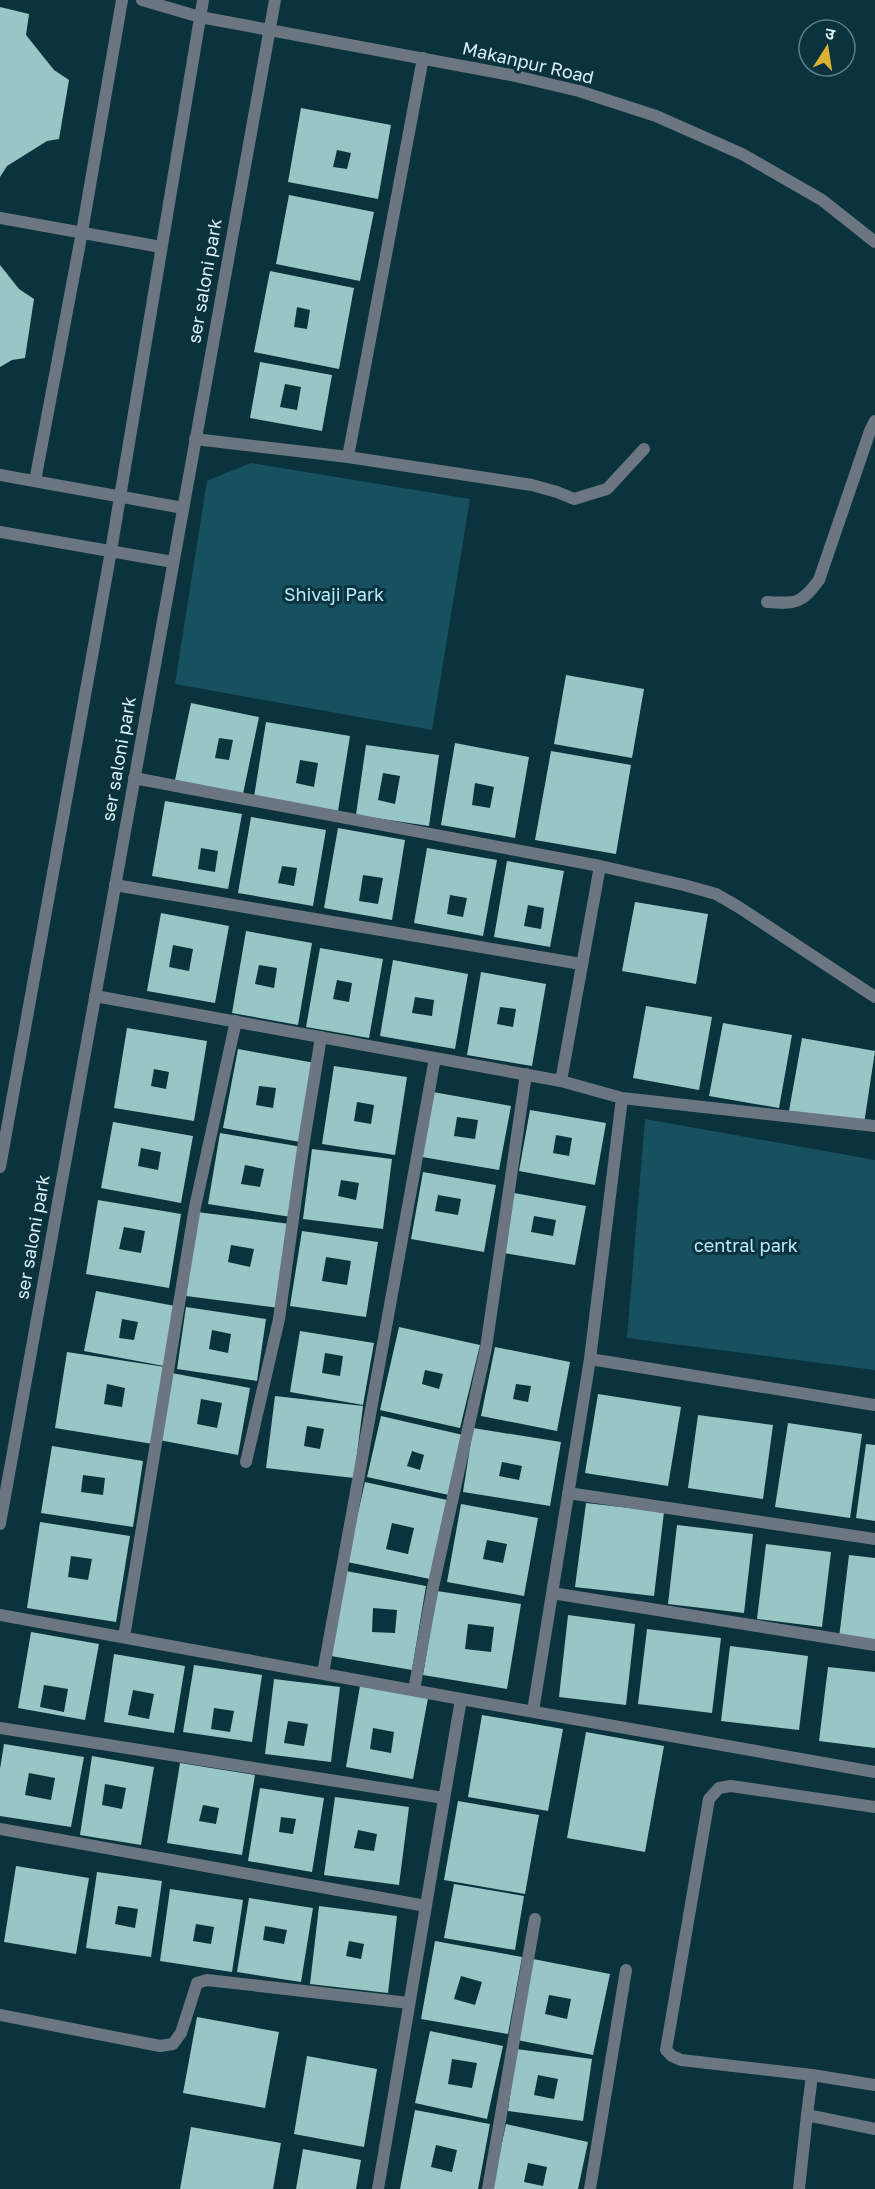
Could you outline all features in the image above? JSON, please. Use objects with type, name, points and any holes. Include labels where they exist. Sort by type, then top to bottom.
[{"type":"street","points":[[35,482],[82,232],[122,0]]},
{"type":"street","name":"Makanpur Road","points":[[142,0],[200,16],[511,75],[579,91],[656,116],[742,154],[812,194],[875,242]]},
{"type":"street","points":[[0,1167],[111,551],[203,0]]},
{"type":"street","name":"ser saloni park","points":[[0,1524],[275,0]]},
{"type":"street","points":[[348,457],[423,58]]},
{"type":"street","points":[[0,218],[161,247]]},
{"type":"street","points":[[767,602],[791,604],[807,596],[819,580],[875,421]]},
{"type":"street","points":[[195,439],[348,457],[532,486],[574,499],[607,489],[644,449]]},
{"type":"street","points":[[0,475],[183,508]]},
{"type":"street","points":[[0,532],[173,562]]},
{"type":"street","points":[[134,778],[600,866],[716,894],[875,996]]},
{"type":"street","points":[[561,1081],[600,866]]},
{"type":"street","points":[[115,885],[581,964]]},
{"type":"street","points":[[95,996],[526,1074],[622,1098],[875,1126]]},
{"type":"street","points":[[124,1637],[195,1207],[236,1021]]},
{"type":"street","points":[[246,1462],[279,1319],[321,1037]]},
{"type":"street","points":[[323,1673],[435,1058]]},
{"type":"street","points":[[414,1690],[433,1587],[486,1348],[526,1074]]},
{"type":"street","points":[[533,1711],[590,1359],[622,1098]]},
{"type":"street","points":[[590,1359],[875,1405]]},
{"type":"street","points":[[568,1493],[875,1539]]},
{"type":"street","points":[[552,1593],[875,1645]]},
{"type":"street","points":[[0,1615],[875,1772]]},
{"type":"street","points":[[378,2189],[461,1699]]},
{"type":"street","points":[[0,1728],[444,1798]]},
{"type":"street","points":[[875,1807],[731,1786],[719,1788],[709,1799],[666,2050],[681,2060],[812,2075],[875,2085]]},
{"type":"street","points":[[0,1828],[426,1906]]},
{"type":"street","points":[[488,2189],[535,1919]]},
{"type":"street","points":[[590,2189],[626,1970]]},
{"type":"street","points":[[0,2015],[160,2046],[173,2044],[181,2033],[197,1983],[207,1980],[409,2003]]},
{"type":"street","points":[[799,2189],[812,2075]]},
{"type":"street","points":[[807,2115],[875,2129]]},
{"type":"green space","name":"Shivaji Park","points":[[251,463],[470,499],[432,730],[175,684],[207,481]]},
{"type":"green space","name":"central park","points":[[645,1119],[875,1160],[875,1370],[627,1338]]},
{"type":"building","points":[[0,7],[29,14],[26,35],[54,70],[69,80],[59,139],[47,141],[7,166],[0,177]]},
{"type":"building","points":[[301,108],[391,125],[378,199],[288,182]],"holes":[[[337,150],[351,153],[347,169],[333,167]]]},
{"type":"building","points":[[289,195],[374,212],[360,281],[276,264]]},
{"type":"building","points":[[0,265],[19,289],[34,299],[25,358],[12,360],[0,367]]},
{"type":"building","points":[[270,271],[354,288],[339,369],[254,352]],"holes":[[[297,307],[310,310],[307,329],[294,327]]]},
{"type":"building","points":[[260,362],[332,375],[322,431],[250,418]],"holes":[[[285,384],[301,387],[297,410],[280,407]]]},
{"type":"building","points":[[566,675],[644,689],[632,758],[554,744]]},
{"type":"building","points":[[191,703],[259,717],[243,794],[175,780]],"holes":[[[219,738],[233,740],[229,760],[215,758]]]},
{"type":"building","points":[[266,722],[350,736],[338,811],[254,797]],"holes":[[[300,760],[318,763],[314,787],[296,783]]]},
{"type":"building","points":[[455,743],[529,757],[515,838],[441,825]],"holes":[[[475,783],[494,787],[490,808],[472,805]]]},
{"type":"building","points":[[366,745],[439,755],[429,826],[356,815]],"holes":[[[383,773],[400,776],[395,804],[378,800]]]},
{"type":"building","points":[[551,751],[631,765],[616,854],[535,840]]},
{"type":"building","points":[[165,801],[242,814],[228,889],[152,876]],"holes":[[[201,848],[218,851],[215,872],[198,869]]]},
{"type":"building","points":[[251,817],[326,830],[313,906],[238,893]],"holes":[[[282,866],[297,868],[294,886],[278,883]]]},
{"type":"building","points":[[338,828],[405,840],[392,920],[324,908]],"holes":[[[363,875],[383,878],[378,904],[359,901]]]},
{"type":"building","points":[[427,848],[497,860],[483,936],[414,923]],"holes":[[[450,895],[467,898],[463,917],[447,914]]]},
{"type":"building","points":[[507,861],[564,871],[550,947],[494,937]],"holes":[[[528,905],[544,908],[541,929],[524,926]]]},
{"type":"building","points":[[635,902],[708,914],[696,984],[622,971]]},
{"type":"building","points":[[161,913],[229,926],[215,1003],[147,991]],"holes":[[[173,945],[193,949],[189,971],[169,967]]]},
{"type":"building","points":[[246,931],[312,943],[298,1025],[232,1013]],"holes":[[[259,965],[277,968],[274,988],[255,984]]]},
{"type":"building","points":[[320,948],[383,959],[369,1038],[306,1027]],"holes":[[[337,980],[352,983],[349,1002],[333,999]]]},
{"type":"building","points":[[393,960],[468,974],[455,1049],[380,1036]],"holes":[[[415,997],[434,1000],[432,1016],[412,1013]]]},
{"type":"building","points":[[481,972],[546,984],[532,1066],[467,1055]],"holes":[[[500,1007],[516,1009],[513,1027],[497,1024]]]},
{"type":"building","points":[[646,1006],[712,1017],[699,1090],[633,1078]]},
{"type":"building","points":[[723,1023],[792,1035],[779,1108],[709,1096]]},
{"type":"building","points":[[127,1028],[207,1041],[194,1121],[114,1108]],"holes":[[[154,1069],[169,1072],[166,1089],[151,1086]]]},
{"type":"building","points":[[802,1038],[875,1051],[864,1124],[789,1111]]},
{"type":"building","points":[[238,1049],[315,1063],[300,1142],[223,1128]],"holes":[[[259,1086],[276,1088],[273,1108],[256,1105]]]},
{"type":"building","points":[[334,1066],[407,1077],[395,1155],[322,1144]],"holes":[[[357,1102],[374,1105],[371,1124],[354,1121]]]},
{"type":"building","points":[[433,1092],[511,1106],[499,1170],[422,1157]],"holes":[[[457,1117],[478,1120],[475,1139],[454,1136]]]},
{"type":"building","points":[[530,1110],[606,1123],[595,1185],[519,1171]],"holes":[[[556,1135],[572,1138],[569,1156],[553,1153]]]},
{"type":"building","points":[[113,1122],[193,1136],[181,1203],[101,1188]],"holes":[[[141,1148],[161,1152],[158,1170],[138,1166]]]},
{"type":"building","points":[[220,1133],[302,1147],[291,1217],[208,1204]],"holes":[[[245,1165],[264,1169],[260,1187],[241,1184]]]},
{"type":"building","points":[[312,1149],[392,1159],[383,1229],[303,1219]],"holes":[[[341,1180],[359,1183],[356,1200],[338,1196]]]},
{"type":"building","points":[[423,1172],[496,1185],[484,1252],[411,1239]],"holes":[[[438,1195],[461,1199],[458,1215],[435,1211]]]},
{"type":"building","points":[[514,1193],[586,1206],[575,1265],[504,1253]],"holes":[[[534,1216],[556,1220],[553,1236],[531,1232]]]},
{"type":"building","points":[[98,1200],[181,1214],[169,1288],[86,1274]],"holes":[[[124,1227],[145,1231],[141,1253],[119,1249]]]},
{"type":"building","points":[[197,1212],[290,1224],[279,1308],[186,1296]],"holes":[[[231,1245],[254,1249],[250,1267],[228,1262]]]},
{"type":"building","points":[[302,1231],[378,1242],[366,1317],[290,1306]],"holes":[[[326,1257],[351,1261],[347,1285],[322,1281]]]},
{"type":"building","points":[[96,1291],[175,1306],[164,1366],[84,1351]],"holes":[[[122,1319],[138,1322],[134,1340],[119,1338]]]},
{"type":"building","points":[[186,1307],[266,1319],[257,1381],[177,1369]],"holes":[[[212,1330],[231,1334],[228,1353],[209,1349]]]},
{"type":"building","points":[[399,1327],[480,1345],[460,1428],[380,1410]],"holes":[[[425,1370],[443,1374],[439,1389],[422,1384]]]},
{"type":"building","points":[[300,1331],[374,1343],[363,1405],[290,1392]],"holes":[[[325,1353],[343,1356],[340,1376],[322,1373]]]},
{"type":"building","points":[[495,1347],[570,1362],[557,1431],[481,1416]],"holes":[[[516,1384],[531,1386],[528,1402],[513,1399]]]},
{"type":"building","points":[[67,1352],[165,1367],[153,1444],[55,1428]],"holes":[[[107,1384],[125,1388],[122,1407],[104,1404]]]},
{"type":"building","points":[[172,1373],[250,1388],[238,1455],[159,1440]],"holes":[[[201,1399],[222,1403],[217,1428],[197,1424]]]},
{"type":"building","points":[[598,1394],[681,1407],[668,1486],[585,1473]]},
{"type":"building","points":[[275,1396],[363,1406],[354,1478],[266,1468]],"holes":[[[307,1426],[324,1429],[320,1449],[304,1446]]]},
{"type":"building","points":[[698,1415],[773,1425],[763,1499],[688,1488]]},
{"type":"building","points":[[381,1416],[463,1435],[449,1495],[367,1477]],"holes":[[[412,1451],[424,1455],[420,1470],[407,1466]]]},
{"type":"building","points":[[788,1423],[862,1434],[850,1518],[775,1507]]},
{"type":"building","points":[[473,1428],[561,1442],[550,1506],[463,1492]],"holes":[[[502,1462],[522,1466],[519,1480],[499,1476]]]},
{"type":"building","points":[[866,1444],[875,1445],[875,1521],[856,1518]]},
{"type":"building","points":[[52,1446],[143,1461],[133,1527],[41,1513]],"holes":[[[83,1475],[105,1478],[103,1495],[81,1492]]]},
{"type":"building","points":[[365,1482],[447,1500],[430,1579],[347,1562]],"holes":[[[392,1523],[414,1528],[408,1554],[386,1549]]]},
{"type":"building","points":[[586,1503],[664,1512],[654,1596],[575,1587]]},
{"type":"building","points":[[461,1504],[538,1518],[524,1596],[447,1582]],"holes":[[[487,1540],[507,1544],[503,1563],[483,1559]]]},
{"type":"building","points":[[40,1522],[130,1536],[116,1622],[27,1608]],"holes":[[[71,1556],[92,1559],[88,1580],[68,1577]]]},
{"type":"building","points":[[677,1525],[753,1534],[744,1613],[668,1604]]},
{"type":"building","points":[[766,1544],[831,1552],[822,1627],[757,1619]]},
{"type":"building","points":[[849,1555],[875,1558],[875,1643],[839,1638]]},
{"type":"building","points":[[346,1571],[426,1586],[412,1670],[331,1656]],"holes":[[[373,1608],[397,1610],[395,1633],[372,1632]]]},
{"type":"building","points":[[437,1591],[521,1604],[507,1689],[423,1675]],"holes":[[[468,1624],[494,1627],[491,1652],[465,1649]]]},
{"type":"building","points":[[568,1615],[635,1624],[626,1705],[559,1697]]},
{"type":"building","points":[[647,1629],[721,1638],[712,1713],[638,1704]]},
{"type":"building","points":[[31,1632],[99,1644],[85,1720],[18,1708]],"holes":[[[44,1685],[68,1689],[64,1712],[40,1707]]]},
{"type":"building","points":[[730,1646],[808,1656],[799,1730],[721,1721]]},
{"type":"building","points":[[114,1654],[185,1666],[174,1733],[104,1722]],"holes":[[[133,1690],[154,1694],[149,1719],[128,1715]]]},
{"type":"building","points":[[194,1665],[262,1675],[252,1742],[183,1732]],"holes":[[[214,1708],[234,1711],[230,1732],[211,1729]]]},
{"type":"building","points":[[828,1667],[875,1672],[875,1748],[819,1741]]},
{"type":"building","points":[[274,1679],[340,1687],[331,1762],[265,1754]],"holes":[[[288,1721],[308,1724],[304,1746],[284,1743]]]},
{"type":"building","points":[[360,1686],[428,1698],[413,1779],[346,1767]],"holes":[[[373,1728],[394,1732],[391,1753],[370,1749]]]},
{"type":"building","points":[[482,1715],[563,1729],[548,1811],[468,1797]]},
{"type":"building","points":[[586,1732],[664,1746],[645,1852],[567,1838]]},
{"type":"building","points":[[4,1744],[84,1757],[71,1827],[0,1816],[0,1769]],"holes":[[[29,1773],[55,1778],[51,1800],[25,1795]]]},
{"type":"building","points":[[92,1756],[154,1767],[141,1845],[80,1835]],"holes":[[[105,1784],[126,1788],[122,1809],[102,1805]]]},
{"type":"building","points":[[180,1763],[255,1775],[242,1855],[167,1843]],"holes":[[[203,1805],[219,1808],[216,1824],[199,1821]]]},
{"type":"building","points":[[260,1788],[324,1798],[312,1872],[248,1861]],"holes":[[[281,1817],[296,1819],[293,1834],[279,1832]]]},
{"type":"building","points":[[335,1797],[409,1807],[399,1885],[324,1875]],"holes":[[[358,1830],[377,1834],[374,1851],[354,1848]]]},
{"type":"building","points":[[458,1801],[539,1815],[525,1894],[444,1880]]},
{"type":"building","points":[[16,1866],[89,1878],[76,1954],[4,1942]]},
{"type":"building","points":[[97,1872],[162,1881],[151,1957],[86,1948]],"holes":[[[118,1906],[138,1909],[135,1928],[115,1924]]]},
{"type":"building","points":[[454,1884],[524,1896],[515,1950],[444,1938]]},
{"type":"building","points":[[170,1889],[243,1900],[232,1972],[160,1961]],"holes":[[[196,1924],[214,1927],[211,1944],[193,1941]]]},
{"type":"building","points":[[249,1898],[313,1908],[301,1982],[237,1972]],"holes":[[[265,1926],[287,1930],[284,1944],[263,1940]]]},
{"type":"building","points":[[319,1906],[397,1916],[388,1993],[310,1984]],"holes":[[[349,1941],[364,1944],[361,1959],[346,1956]]]},
{"type":"building","points":[[435,1941],[522,1957],[508,2034],[421,2019]],"holes":[[[461,1976],[482,1982],[475,2005],[454,1999]]]},
{"type":"building","points":[[533,1959],[610,1974],[593,2055],[517,2040]],"holes":[[[549,1995],[571,1999],[567,2019],[545,2014]]]},
{"type":"building","points":[[197,2017],[279,2032],[265,2108],[183,2093]]},
{"type":"building","points":[[430,2031],[503,2046],[487,2119],[415,2103]],"holes":[[[452,2059],[477,2063],[472,2088],[448,2084]]]},
{"type":"building","points":[[516,2049],[592,2059],[583,2121],[508,2111]],"holes":[[[538,2075],[558,2079],[554,2099],[534,2095]]]},
{"type":"building","points":[[307,2056],[377,2069],[364,2147],[294,2134]]},
{"type":"building","points":[[415,2110],[490,2124],[478,2189],[400,2189]],"holes":[[[436,2145],[457,2150],[452,2172],[431,2167]]]},
{"type":"building","points":[[506,2124],[588,2142],[578,2189],[492,2189]],"holes":[[[528,2163],[547,2167],[543,2186],[524,2182]]]},
{"type":"building","points":[[191,2127],[281,2143],[273,2189],[180,2189]]},
{"type":"building","points":[[303,2149],[361,2160],[356,2189],[296,2189]]}]
